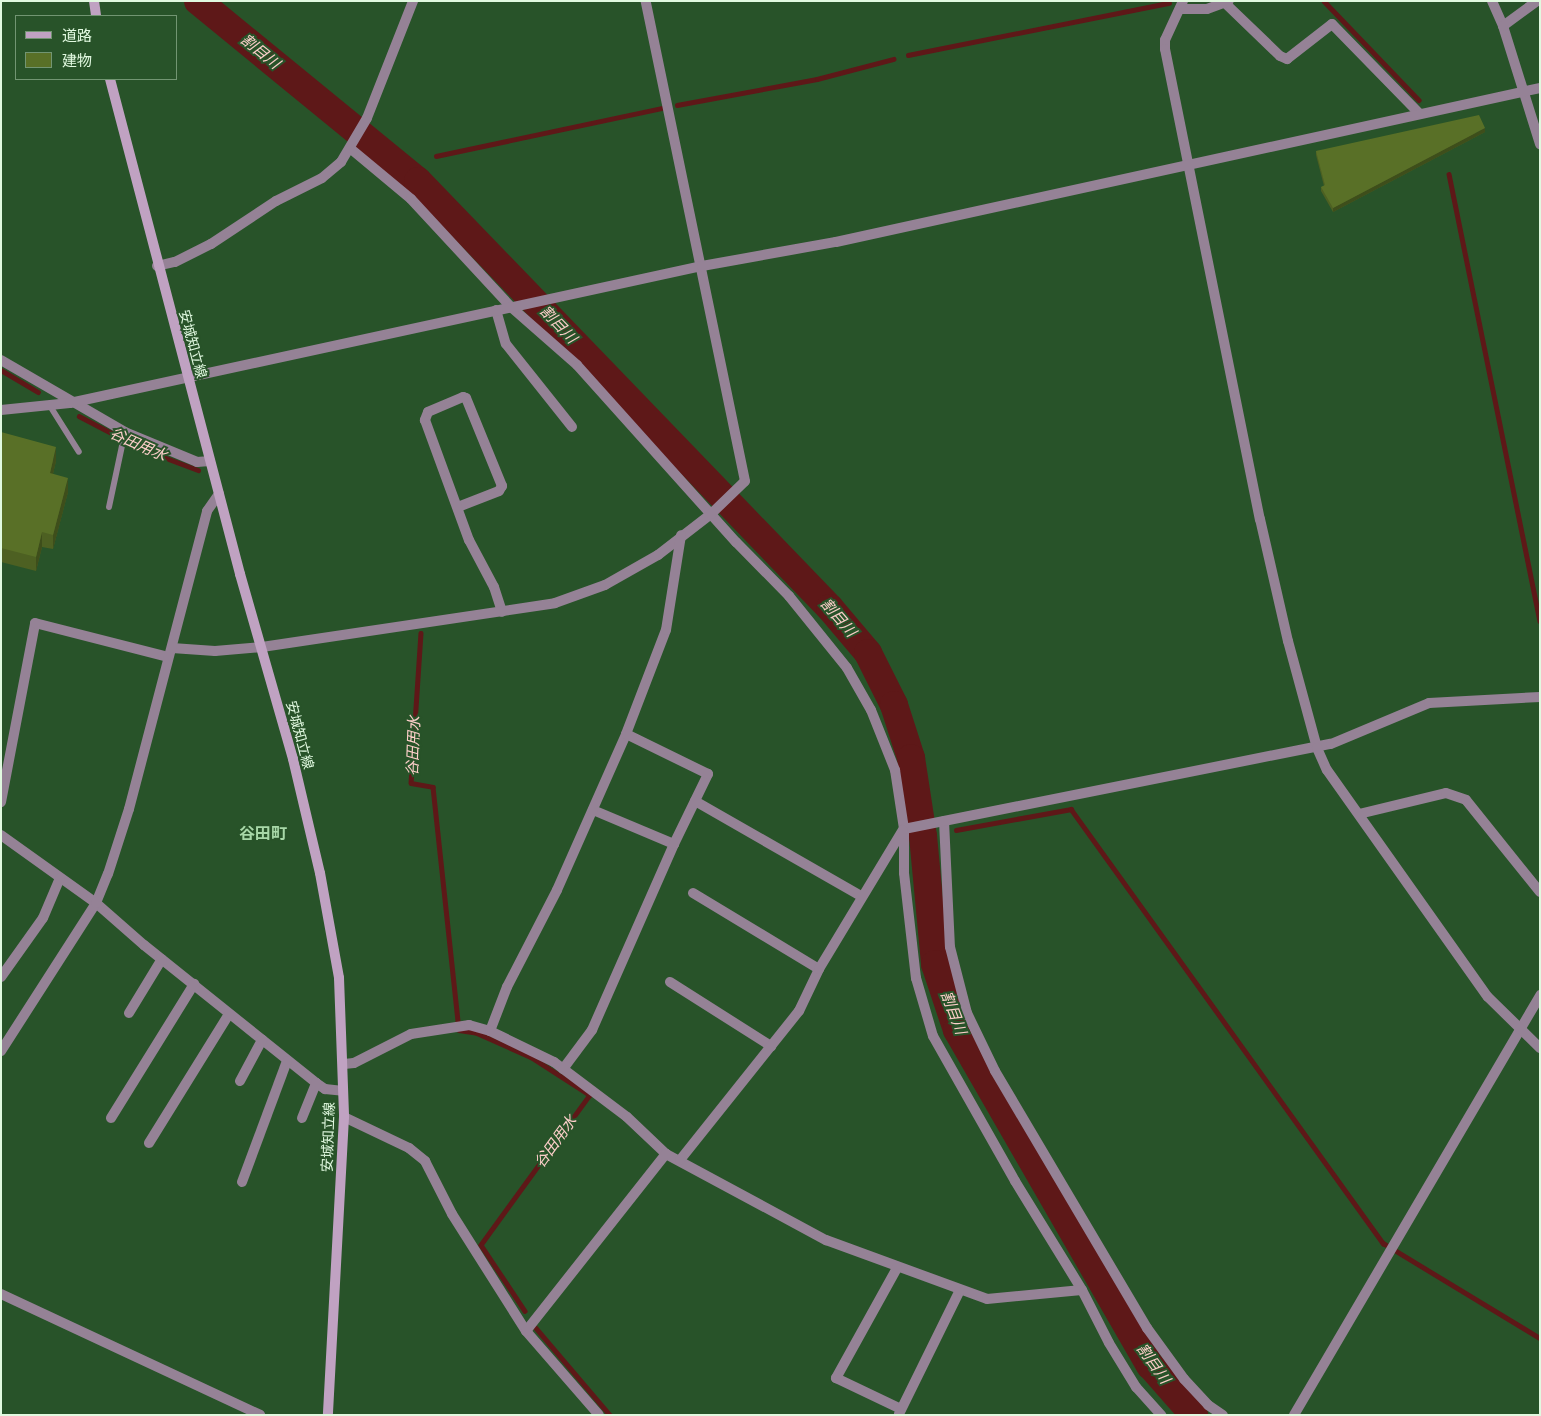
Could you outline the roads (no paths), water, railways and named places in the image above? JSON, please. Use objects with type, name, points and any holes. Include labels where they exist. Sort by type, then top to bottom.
[{"type":"main road","points":[[94,1],[96,15]]},
{"type":"main road","name":"安城知立線","points":[[110,80],[157,266],[262,647],[320,873],[339,978],[344,1064],[344,1117],[328,1415]]},
{"type":"street","points":[[157,266],[175,262],[211,244],[276,201],[322,178],[351,149],[367,118],[413,1]]},
{"type":"street","points":[[1,802],[35,623],[170,653],[262,647],[556,603],[605,585],[658,555],[713,511],[745,481],[745,468],[646,1]]},
{"type":"street","points":[[1492,1],[1503,26],[1540,144]]},
{"type":"street","points":[[1503,26],[1537,1]]},
{"type":"street","points":[[1419,113],[1332,24],[1287,59],[1280,56],[1227,2],[1207,9],[1182,5],[1165,40],[1164,49],[1260,520],[1288,641],[1317,748],[1327,770],[1482,989],[1540,1048]]},
{"type":"street","points":[[1,410],[70,403],[188,375],[702,266],[836,242],[1540,88]]},
{"type":"street","points":[[351,149],[411,199],[511,307],[577,365],[713,511],[813,624],[860,689],[894,770],[904,829],[904,873],[916,978],[934,1036],[1015,1181],[1082,1290],[1136,1387],[1161,1415]]},
{"type":"street","points":[[496,310],[506,344],[572,427]]},
{"type":"street","points":[[1,360],[70,403],[125,434],[197,462],[210,460]]},
{"type":"street","points":[[458,508],[499,491],[502,486],[466,398],[463,397],[428,412],[424,420],[458,508],[502,612]]},
{"type":"street","points":[[1,1051],[96,903],[129,809],[207,511],[219,494]]},
{"type":"street","points":[[490,1032],[507,987],[554,898],[593,810],[626,734],[666,630],[681,535]]},
{"type":"street","points":[[680,1160],[799,1010],[819,969],[861,896],[904,829],[1317,748],[1429,703],[1540,697]]},
{"type":"street","points":[[562,1069],[592,1030],[674,844],[708,774],[626,734]]},
{"type":"street","points":[[1359,814],[1446,793],[1466,800],[1540,892]]},
{"type":"street","points":[[695,801],[861,896]]},
{"type":"street","points":[[593,810],[674,844]]},
{"type":"street","points":[[944,820],[950,947],[967,1014],[994,1071],[1147,1328],[1184,1379],[1208,1405],[1223,1415]]},
{"type":"street","points":[[1,835],[96,903],[229,1014],[325,1090],[343,1091]]},
{"type":"street","points":[[1,977],[43,918],[60,878]]},
{"type":"street","points":[[693,894],[819,969]]},
{"type":"street","points":[[129,1013],[162,959]]},
{"type":"street","points":[[670,982],[771,1046]]},
{"type":"street","points":[[111,1118],[194,984]]},
{"type":"street","points":[[1294,1415],[1540,995]]},
{"type":"street","points":[[148,1143],[229,1014]]},
{"type":"street","points":[[344,1064],[354,1063],[411,1034],[469,1025],[490,1032],[554,1062],[627,1117],[666,1154],[826,1240],[959,1292],[987,1300],[1082,1290]]},
{"type":"street","points":[[240,1081],[262,1040]]},
{"type":"street","points":[[242,1182],[287,1061]]},
{"type":"street","points":[[302,1118],[316,1083]]},
{"type":"street","points":[[344,1117],[409,1148],[425,1161],[452,1214],[526,1331],[600,1415]]},
{"type":"street","points":[[526,1331],[666,1154]]},
{"type":"street","points":[[896,1268],[836,1378],[900,1412],[959,1292]]},
{"type":"street","points":[[1,1294],[260,1415]]},
{"type":"lane","points":[[50,406],[79,452]]},
{"type":"lane","points":[[109,508],[125,434]]},
{"type":"waterway","name":"割目川","points":[[198,1],[418,181],[830,608],[868,653],[894,705],[911,758],[923,836],[935,964],[957,1030],[1150,1365],[1194,1415]]},
{"type":"waterway","points":[[1324,1],[1419,100]]},
{"type":"waterway","points":[[908,55],[1169,3]]},
{"type":"waterway","points":[[677,105],[817,79],[893,59]]},
{"type":"waterway","points":[[436,156],[661,108]]},
{"type":"waterway","points":[[418,181],[423,171]]},
{"type":"waterway","points":[[1449,174],[1540,621]]},
{"type":"waterway","name":"谷田用水","points":[[1,370],[38,392]]},
{"type":"waterway","name":"谷田用水","points":[[79,416],[142,449],[198,470]]},
{"type":"waterway","name":"谷田用水","points":[[421,633],[411,783],[433,787],[458,1022]]},
{"type":"waterway","points":[[956,830],[1071,809],[1383,1243],[1540,1338]]},
{"type":"waterway","name":"割目川","points":[[923,836],[930,835]]},
{"type":"waterway","name":"谷田用水","points":[[459,1030],[477,1033],[531,1057],[590,1095],[481,1245],[525,1311]]},
{"type":"waterway","name":"谷田用水","points":[[536,1328],[610,1415]]},
{"type":"district","name":"谷田町","points":[[263,834]]}]
